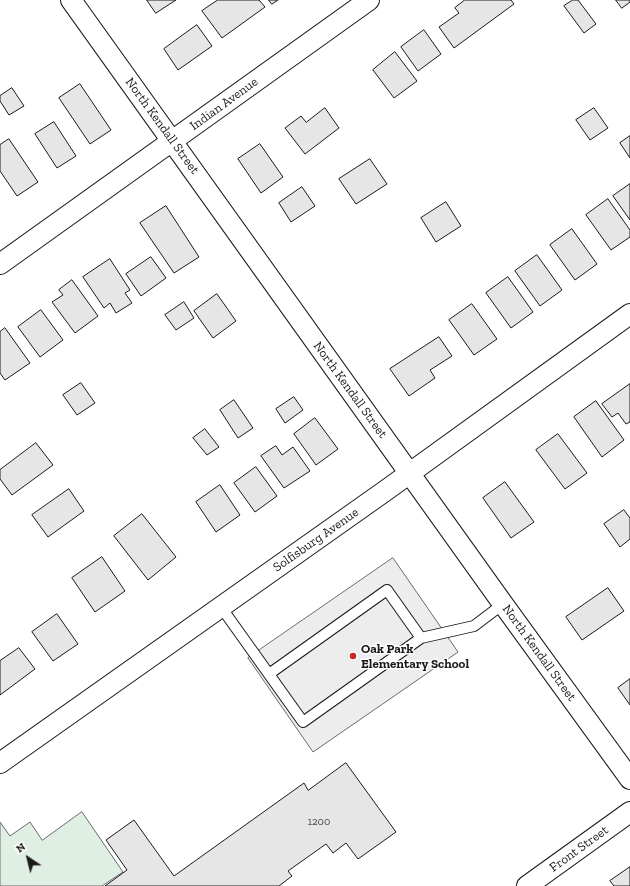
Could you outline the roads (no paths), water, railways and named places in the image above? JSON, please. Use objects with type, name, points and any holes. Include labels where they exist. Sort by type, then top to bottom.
[{"type":"street","name":"North Kendall Street","points":[[71,0],[630,779]]},
{"type":"street","name":"Indian Avenue","points":[[0,264],[369,0]]},
{"type":"street","name":"Solfisburg Avenue","points":[[0,763],[410,473],[630,314]]},
{"type":"street","name":"Front Street","points":[[527,886],[630,812]]},
{"type":"lane","points":[[269,674],[387,590],[422,638]]},
{"type":"lane","points":[[221,607],[303,722],[422,638],[474,626],[503,604]]},
{"type":"place","name":"Oak Park Elementary School","points":[[353,656]]}]
